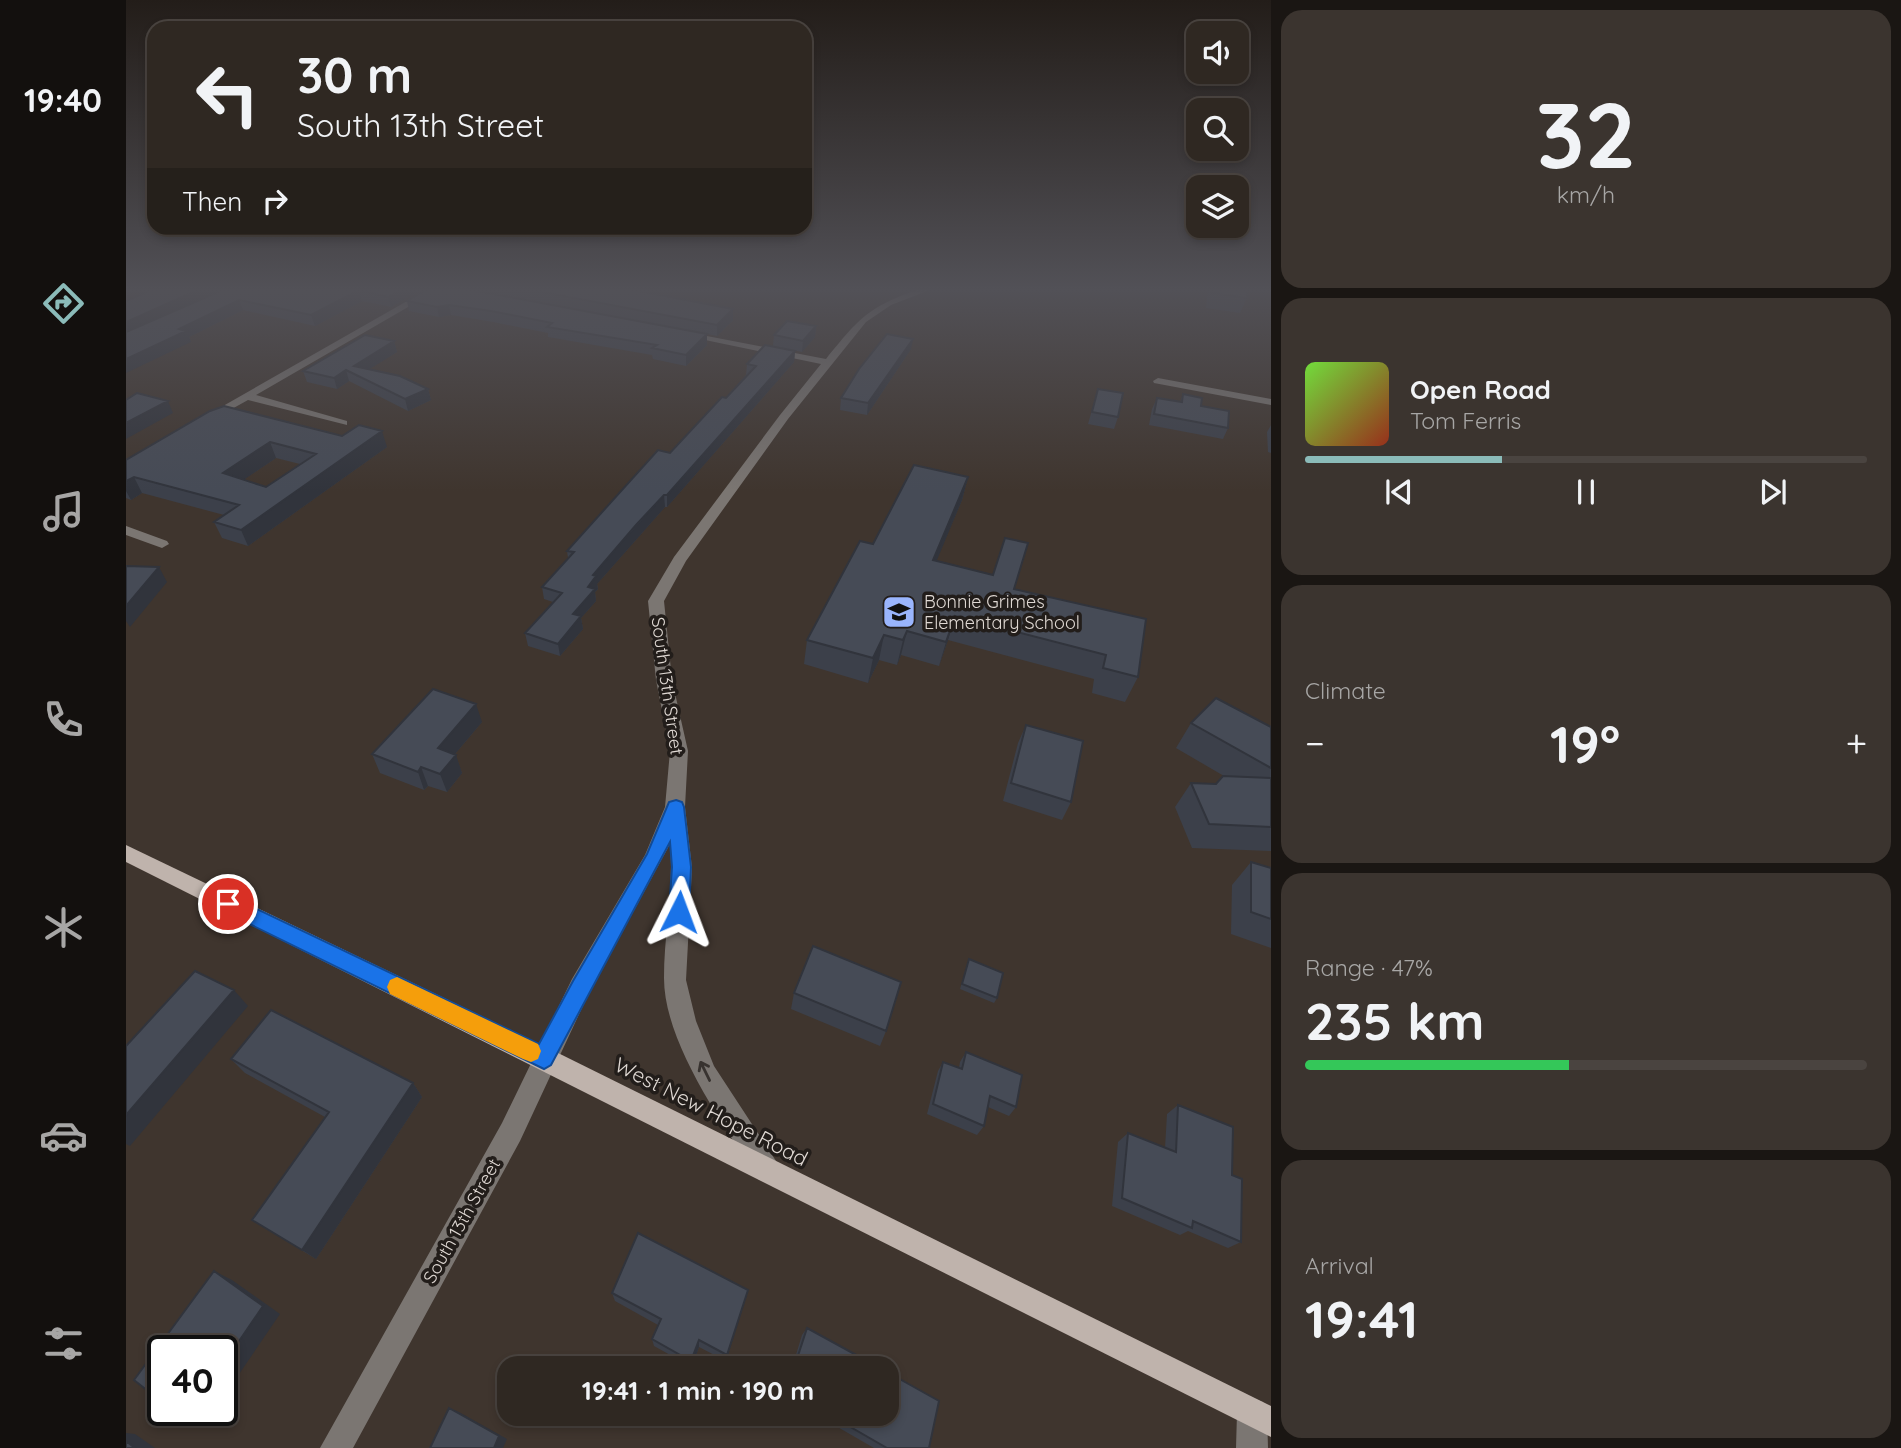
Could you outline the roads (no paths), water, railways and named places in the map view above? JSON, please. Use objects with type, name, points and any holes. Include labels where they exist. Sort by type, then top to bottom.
[{"type":"main road","name":"West New Hope Road","points":[[126,853],[544,1058],[1261,1417]]},
{"type":"street","points":[[198,424],[318,356]]},
{"type":"street","points":[[793,356],[827,362]]},
{"type":"street","name":"South 13th Street","points":[[335,1448],[511,1132],[580,987],[654,858],[676,807],[679,751],[664,680],[656,601],[679,560],[833,356]]},
{"type":"street","points":[[1158,381],[1271,402]]},
{"type":"street","points":[[246,396],[343,423]]},
{"type":"street","points":[[126,530],[162,544]]},
{"type":"street","points":[[676,807],[682,867],[675,980],[684,1021],[705,1074],[767,1170]]},
{"type":"street","points":[[1252,1448],[1261,1417]]},
{"type":"place","name":"Bonnie Grimes Elementary School","points":[[899,612]]}]
